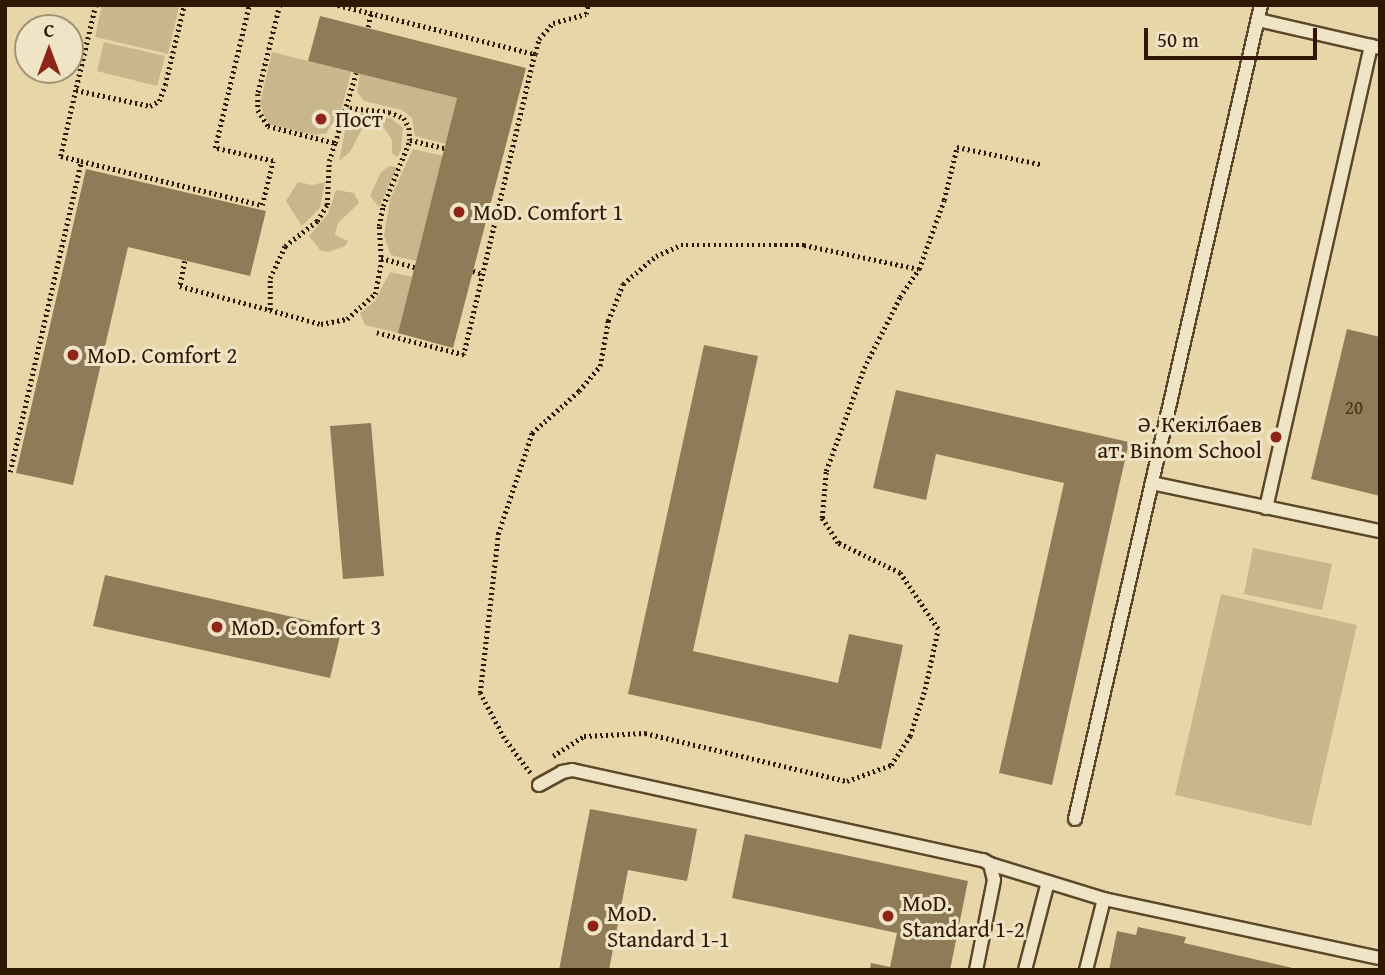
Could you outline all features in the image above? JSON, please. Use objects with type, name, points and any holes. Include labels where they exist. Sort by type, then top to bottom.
[{"type":"lane","points":[[1075,819],[1261,5]]},
{"type":"lane","points":[[1258,20],[1375,48],[1266,508]]},
{"type":"lane","points":[[1152,483],[1380,531]]},
{"type":"lane","points":[[539,785],[562,772],[572,770],[983,860],[1104,900],[1380,958]]},
{"type":"lane","points":[[976,970],[994,880],[990,864]]},
{"type":"lane","points":[[1025,970],[1048,882]]},
{"type":"lane","points":[[1086,970],[1104,900]]},
{"type":"path","points":[[96,5],[61,156],[198,193],[262,205],[273,161],[215,148],[249,5]]},
{"type":"path","points":[[76,90],[138,106],[150,106],[159,101],[184,5]]},
{"type":"path","points":[[280,5],[258,94],[262,120],[268,126],[335,143]]},
{"type":"path","points":[[338,5],[535,54]]},
{"type":"path","points":[[377,333],[464,355],[539,39],[553,23],[586,14],[588,5]]},
{"type":"path","points":[[368,27],[371,13]]},
{"type":"path","points":[[270,310],[270,278],[285,246],[317,221],[327,205],[329,161],[356,73]]},
{"type":"path","points":[[185,261],[180,286],[321,324],[347,319],[374,294],[381,258],[379,226],[383,206],[410,140],[409,128],[404,118],[389,112],[350,108],[342,117]]},
{"type":"path","points":[[410,140],[445,148]]},
{"type":"path","points":[[919,269],[804,245],[681,244],[656,256],[623,284],[608,321],[600,366],[579,391],[532,433],[498,534],[480,693],[504,738],[539,785],[554,755],[584,736],[610,733],[645,733],[847,781],[891,765],[910,736],[925,690],[938,629],[900,573],[838,543],[822,518],[826,471],[864,368],[900,297],[919,269],[944,200],[957,147],[1040,164]]},
{"type":"path","points":[[10,472],[55,290],[81,161]]},
{"type":"path","points":[[502,162],[509,164]]},
{"type":"path","points":[[381,258],[415,267]]},
{"type":"path","points":[[473,271],[483,274]]},
{"type":"shaded area","points":[[102,5],[179,7],[168,54],[95,37]]},
{"type":"shaded area","points":[[104,42],[165,56],[157,86],[97,71]]},
{"type":"shaded area","points":[[272,52],[351,72],[341,111],[326,133],[315,135],[272,125],[266,120],[260,103]]},
{"type":"shaded area","points":[[360,74],[457,98],[446,144],[415,136],[412,118],[402,110],[364,101],[357,92]]},
{"type":"shaded area","points":[[362,113],[378,116],[375,126],[362,129],[350,152],[339,161],[347,121]]},
{"type":"shaded area","points":[[382,116],[392,119],[403,128],[401,150],[397,157],[392,153],[392,140],[386,130],[378,126]]},
{"type":"shaded area","points":[[413,149],[443,156],[416,261],[391,255],[384,236],[390,199]]},
{"type":"shaded area","points":[[389,166],[397,167],[379,207],[370,196],[381,172]]},
{"type":"shaded area","points":[[298,182],[312,185],[325,182],[320,208],[302,226],[286,201]]},
{"type":"shaded area","points":[[336,190],[354,193],[359,203],[338,223],[335,235],[348,241],[345,246],[328,252],[320,250],[309,236],[328,214]]},
{"type":"shaded area","points":[[390,272],[412,277],[398,333],[365,325],[360,313],[375,301]]},
{"type":"shaded area","points":[[1253,548],[1332,564],[1322,610],[1244,594]]},
{"type":"shaded area","points":[[1221,594],[1357,625],[1311,826],[1175,795]]},
{"type":"building","name":"МoD. Comfort 1","points":[[320,16],[526,68],[453,348],[398,333],[457,98],[308,61]]},
{"type":"building","name":"Пост","points":[[318,111],[326,113],[323,128],[315,126]]},
{"type":"building","name":"МoD. Comfort 2","points":[[86,169],[266,211],[250,276],[128,247],[73,485],[16,473]]},
{"type":"building","points":[[1347,329],[1380,337],[1380,496],[1311,479]]},
{"type":"building","points":[[704,345],[758,356],[693,651],[838,683],[849,634],[903,645],[881,749],[628,694]]},
{"type":"building","points":[[896,390],[1129,442],[1052,785],[999,773],[1064,483],[936,454],[926,500],[873,488]]},
{"type":"building","name":"МoD. Comfort 3","points":[[371,423],[384,576],[343,579],[330,426]]},
{"type":"building","name":"МoD. Comfort 3","points":[[105,575],[342,628],[330,678],[93,626]]},
{"type":"building","name":"MoD. Standard 1-1","points":[[590,809],[697,829],[687,881],[628,870],[609,970],[559,970]]},
{"type":"building","name":"MoD. Standard 1-2","points":[[745,834],[968,881],[950,970],[870,970],[871,963],[890,967],[897,933],[732,898]]},
{"type":"building","points":[[1138,927],[1186,937],[1184,943],[1301,970],[1109,970],[1117,931],[1136,935]]},
{"type":"place","name":"Пост","points":[[321,119]]},
{"type":"place","name":"МoD. Comfort 1","points":[[459,212]]},
{"type":"place","name":"МoD. Comfort 2","points":[[73,355]]},
{"type":"place","name":"Ә. Кекілбаев ат. Binom School","points":[[1276,437]]},
{"type":"place","name":"МoD. Comfort 3","points":[[217,627]]},
{"type":"place","name":"MoD. Standard 1-2","points":[[888,916]]},
{"type":"place","name":"MoD. Standard 1-1","points":[[593,926]]}]
